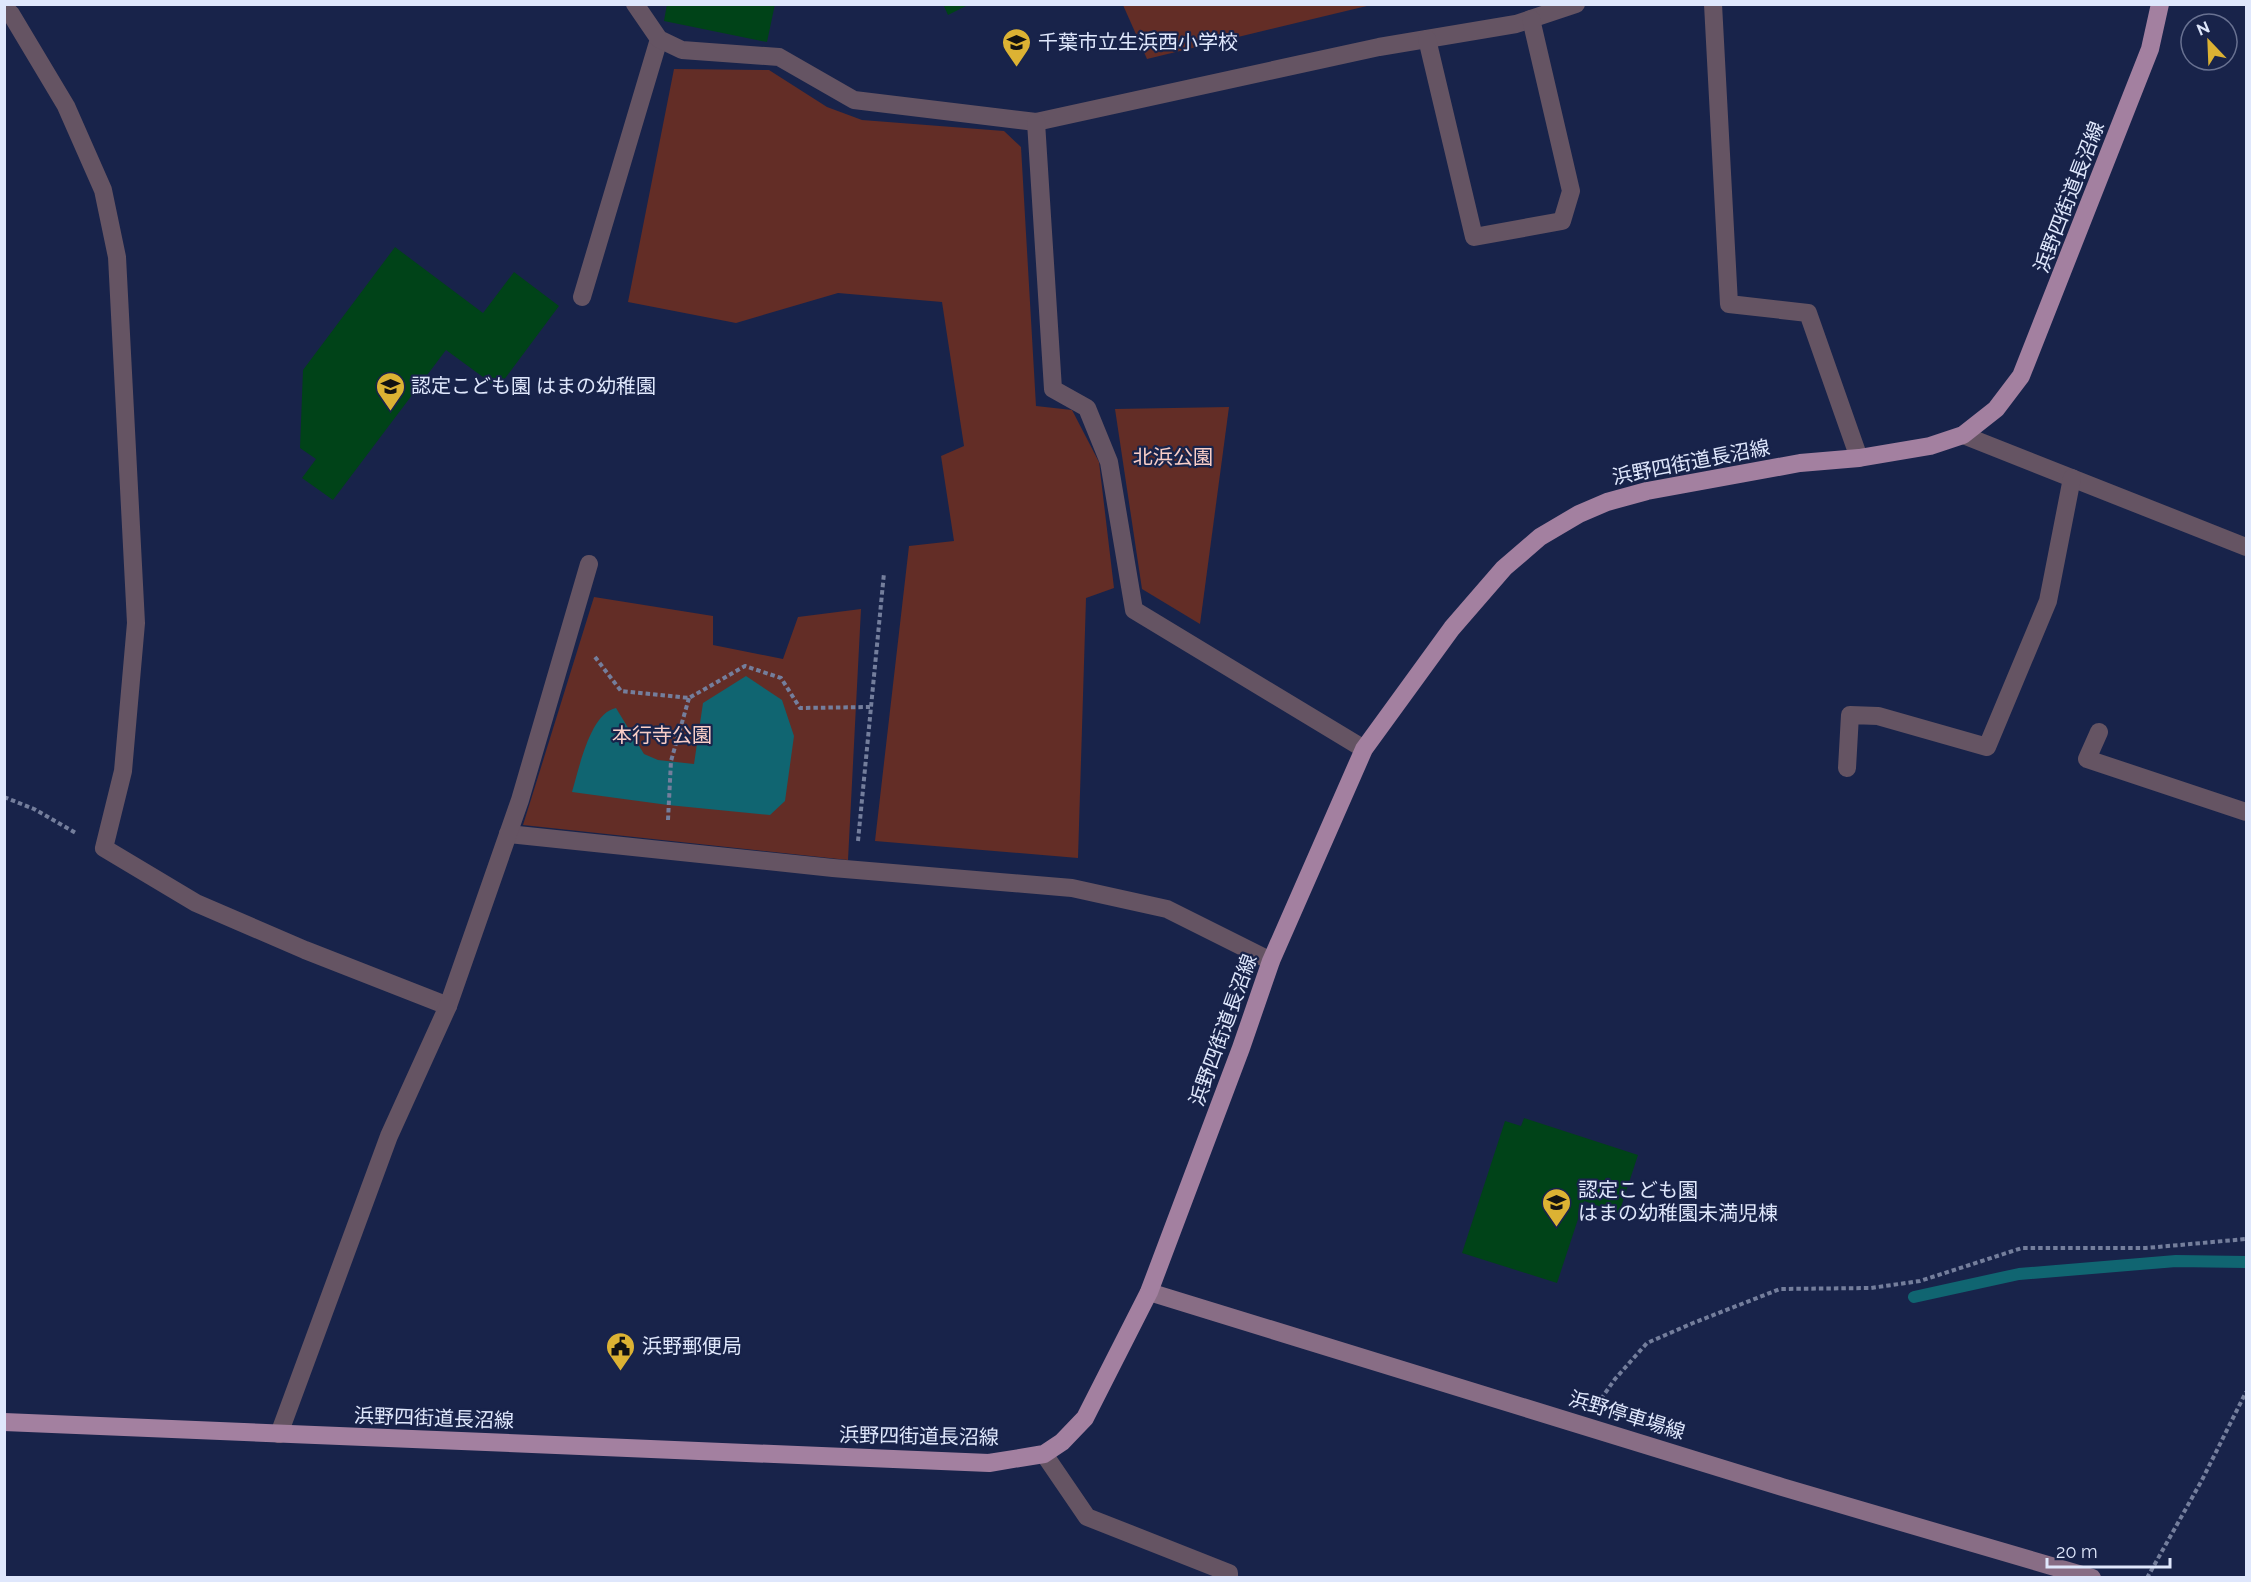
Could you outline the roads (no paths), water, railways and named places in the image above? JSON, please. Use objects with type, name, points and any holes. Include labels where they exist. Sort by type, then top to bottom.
[{"type":"main road","name":"浜野四街道長沼線","points":[[4,1422],[989,1464],[1044,1454],[1062,1442],[1085,1418],[1149,1292],[1237,1060],[1271,961],[1364,749],[1452,628],[1504,568],[1540,537],[1579,514],[1606,502],[1647,491],[1800,463],[1858,458],[1930,446],[1963,435],[1996,409],[2021,376],[2150,49],[2160,4]]},
{"type":"main road","name":"浜野停車場線","points":[[1149,1292],[1782,1487],[2092,1578]]},
{"type":"street","points":[[636,4],[659,39],[682,50],[779,57],[854,100],[1036,122],[1368,50],[1516,24],[1576,4]]},
{"type":"street","points":[[1713,4],[1729,304],[1808,313],[1858,458]]},
{"type":"street","points":[[4,7],[11,14],[66,106],[103,190],[117,257],[136,623],[123,771],[104,848],[196,903],[305,950],[448,1006]]},
{"type":"street","points":[[1427,39],[1474,237],[1562,221],[1571,191],[1531,19]]},
{"type":"street","points":[[582,297],[659,39]]},
{"type":"street","points":[[1036,122],[1053,389],[1086,408],[1109,462],[1134,610],[1364,749]]},
{"type":"street","points":[[1963,435],[2247,547]]},
{"type":"street","points":[[1847,768],[1850,715],[1878,716],[1987,747],[2048,601],[2072,478]]},
{"type":"street","points":[[279,1434],[389,1136],[448,1006],[520,800],[589,564]]},
{"type":"street","points":[[2099,732],[2087,759],[2247,812]]},
{"type":"street","points":[[508,834],[1072,888],[1167,909],[1271,961]]},
{"type":"street","points":[[1044,1454],[1087,1516],[1229,1573],[1229,1578]]},
{"type":"waterway","points":[[1914,1297],[2019,1274],[2176,1261],[2246,1262]]},
{"type":"place","name":"千葉市立生浜西小学校","points":[[1017,68]]},
{"type":"place","name":"認定こども園 はまの幼稚園","points":[[390,412]]},
{"type":"place","name":"認定こども園 はまの幼稚園未満児棟","points":[[1557,1228]]},
{"type":"place","name":"浜野郵便局","points":[[621,1372]]},
{"type":"park label","name":"北浜公園","points":[[1173,457]]},
{"type":"park label","name":"本行寺公園","points":[[662,735]]}]
